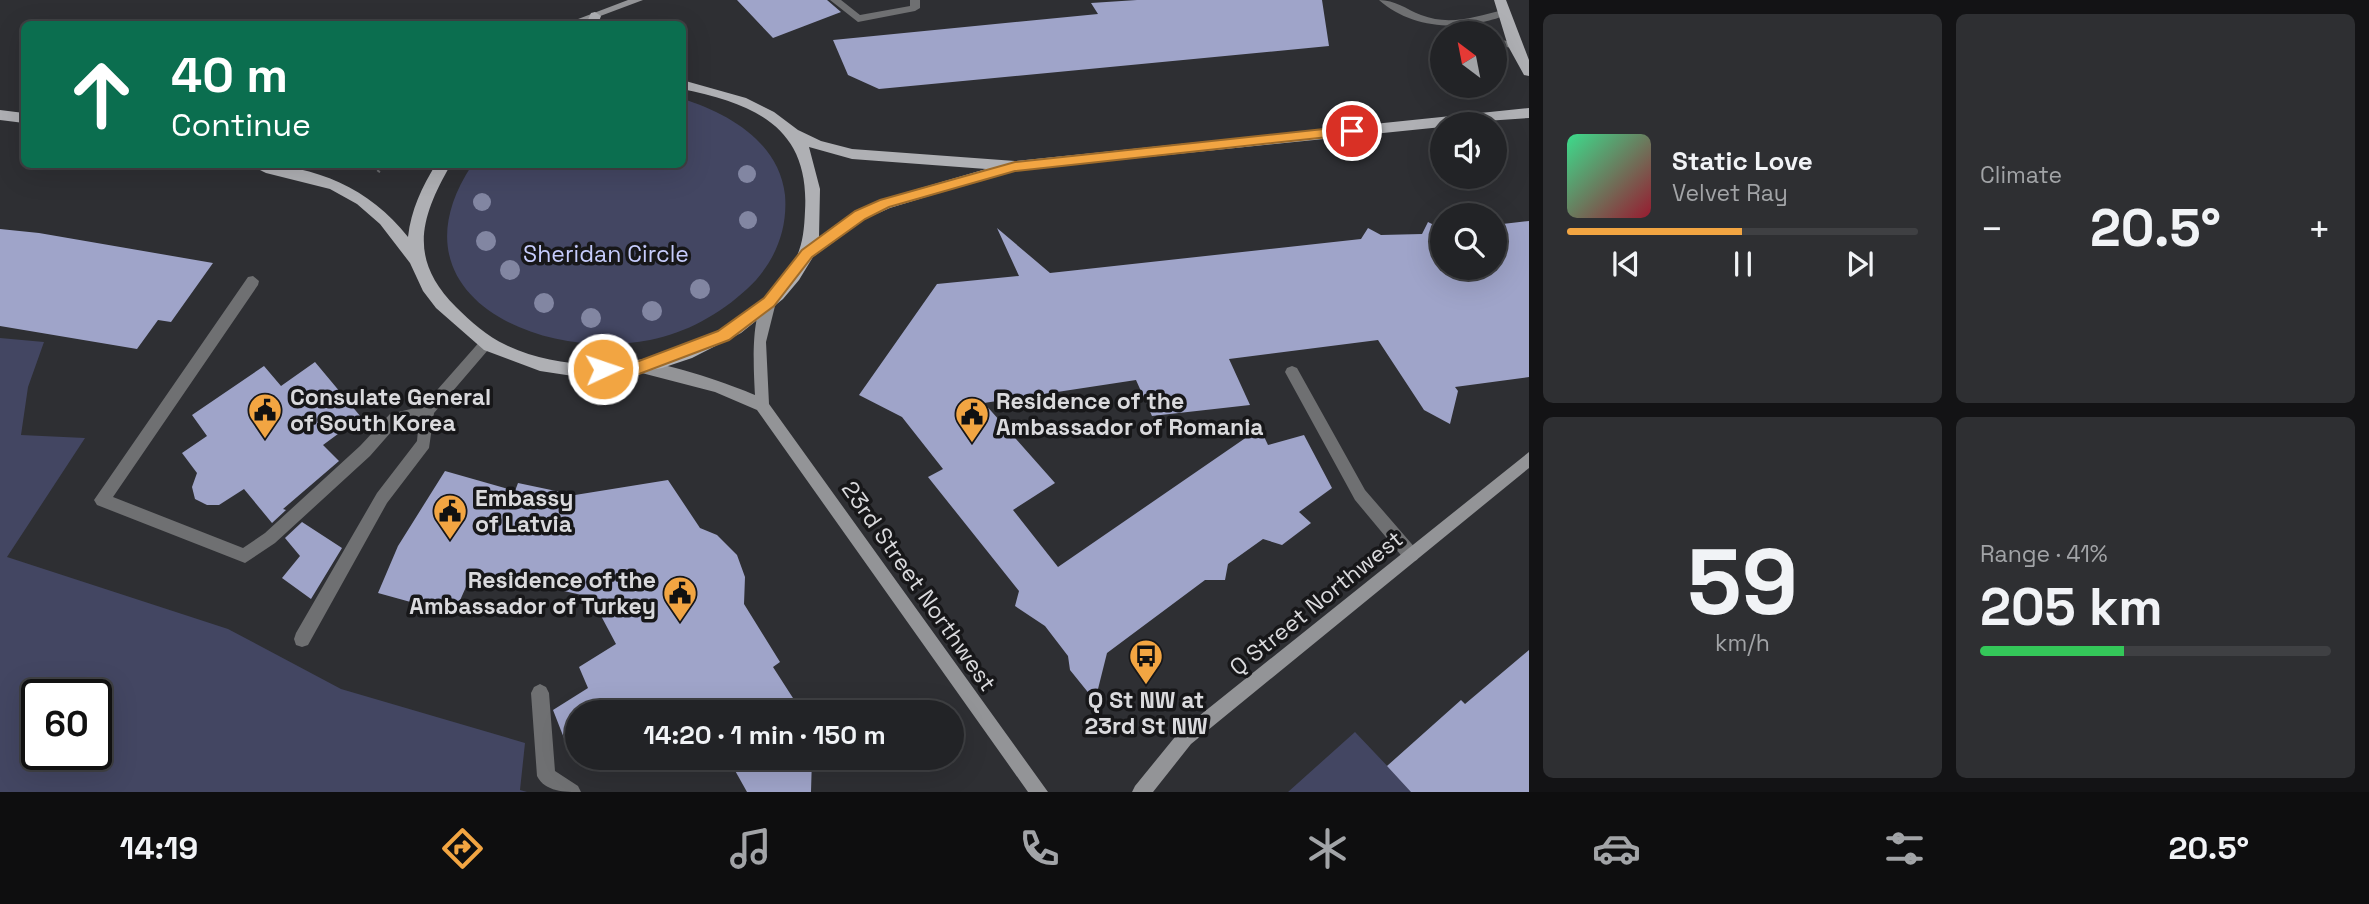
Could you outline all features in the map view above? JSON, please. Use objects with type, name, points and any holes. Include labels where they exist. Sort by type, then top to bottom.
[{"type":"main road","points":[[593,20],[638,0]]},
{"type":"main road","points":[[1502,6],[1515,46],[1529,72]]},
{"type":"main road","points":[[686,85],[715,91],[793,134],[852,154],[1015,166],[1529,113]]},
{"type":"main road","points":[[0,115],[21,118]]},
{"type":"main road","points":[[793,134],[812,174],[813,215],[807,253]]},
{"type":"main road","points":[[264,168],[320,180],[355,193],[388,222],[414,258],[437,298],[487,343],[517,356],[566,369],[639,367],[723,335],[769,302],[807,253],[852,220],[885,204],[1015,166]]},
{"type":"main road","points":[[414,258],[415,231],[420,208],[442,168]]},
{"type":"main road","points":[[762,406],[759,342],[769,302]]},
{"type":"main road","name":"23rd Street Northwest","points":[[639,367],[700,379],[729,388],[762,406],[1039,792]]},
{"type":"main road","name":"Q Street Northwest","points":[[1141,792],[1185,738],[1529,459]]},
{"type":"street","points":[[835,0],[858,19],[915,8],[915,0]]},
{"type":"street","points":[[1384,0],[1415,17],[1431,21]]},
{"type":"street","points":[[1471,21],[1502,6]]},
{"type":"street","points":[[1507,44],[1515,46]]},
{"type":"street","points":[[253,281],[102,500],[245,555],[270,538],[356,460],[395,418],[427,411]]},
{"type":"street","points":[[302,639],[382,498],[424,443],[427,411],[487,343]]},
{"type":"street","points":[[1292,372],[1360,495],[1411,555]]},
{"type":"street","points":[[540,693],[546,776],[572,792]]},
{"type":"path","points":[[378,172],[381,168]]},
{"type":"green space","name":"Sheridan Circle","points":[[686,100],[717,112],[749,132],[773,160],[781,176],[785,195],[784,221],[772,258],[757,279],[737,298],[702,321],[677,333],[650,340],[607,344],[563,340],[522,328],[487,309],[461,283],[448,250],[451,210],[471,168],[686,168]]},
{"type":"green space","points":[[0,338],[44,342],[28,387],[21,435],[85,438],[7,557],[228,629],[341,689],[525,743],[520,790],[527,792],[0,792]]},
{"type":"green space","points":[[1355,732],[1412,792],[1288,792]]},
{"type":"building","points":[[737,0],[827,0],[841,12],[773,38]]},
{"type":"building","points":[[1137,0],[1322,0],[1329,46],[879,89],[848,75],[833,40],[1098,14],[1091,3]]},
{"type":"building","points":[[1529,221],[1529,377],[1455,387],[1458,391],[1450,424],[1424,410],[1378,340],[1229,359],[1250,405],[1152,416],[1136,380],[984,403],[1055,483],[1013,510],[1058,567],[1260,428],[1268,445],[1304,435],[1332,488],[1299,512],[1311,523],[1282,545],[1263,539],[1228,564],[1225,580],[1205,580],[1107,653],[1095,701],[1070,670],[1068,656],[1045,626],[1015,606],[1019,591],[928,477],[943,469],[902,417],[859,395],[937,284],[1019,276],[997,228],[1050,273],[1361,239],[1368,228],[1381,235],[1422,234],[1428,222],[1430,280],[1507,280],[1507,224]]},
{"type":"building","points":[[0,229],[39,233],[213,263],[171,322],[158,320],[137,349],[0,326]]},
{"type":"building","name":"Consulate General of South Korea","points":[[315,362],[361,417],[323,445],[339,461],[283,509],[286,510],[272,523],[244,489],[219,505],[207,505],[195,499],[192,487],[197,473],[182,453],[207,436],[192,415],[264,366],[281,386]]},
{"type":"building","name":"Residence of the Ambassador of Turkey","points":[[445,471],[515,491],[518,483],[575,495],[668,480],[700,528],[717,535],[737,555],[745,577],[744,604],[780,662],[773,667],[794,700],[569,700],[588,688],[579,667],[616,644],[591,597],[473,571],[454,614],[378,593],[398,546]]},
{"type":"building","points":[[302,522],[342,548],[311,599],[282,578],[300,556],[285,538]]},
{"type":"building","points":[[1529,650],[1529,792],[1411,792],[1387,766],[1461,700],[1465,704]]},
{"type":"building","name":"Residence of the Ambassador of Turkey","points":[[565,702],[565,741],[553,710]]},
{"type":"building","points":[[735,770],[812,770],[811,792],[747,792]]},
{"type":"place","name":"Consulate General of South Korea","points":[[265,440]]},
{"type":"place","name":"Residence of the Ambassador of Romania","points":[[972,444]]},
{"type":"place","name":"Embassy of Latvia","points":[[450,541]]},
{"type":"place","name":"Residence of the Ambassador of Turkey","points":[[680,623]]},
{"type":"place","name":"Q St NW at 23rd St NW","points":[[1146,686]]},
{"type":"route","points":[[603,369],[639,367],[664,360],[723,335],[769,302],[807,253],[836,231],[860,215],[912,195],[960,184],[1015,166],[1352,131]]}]
